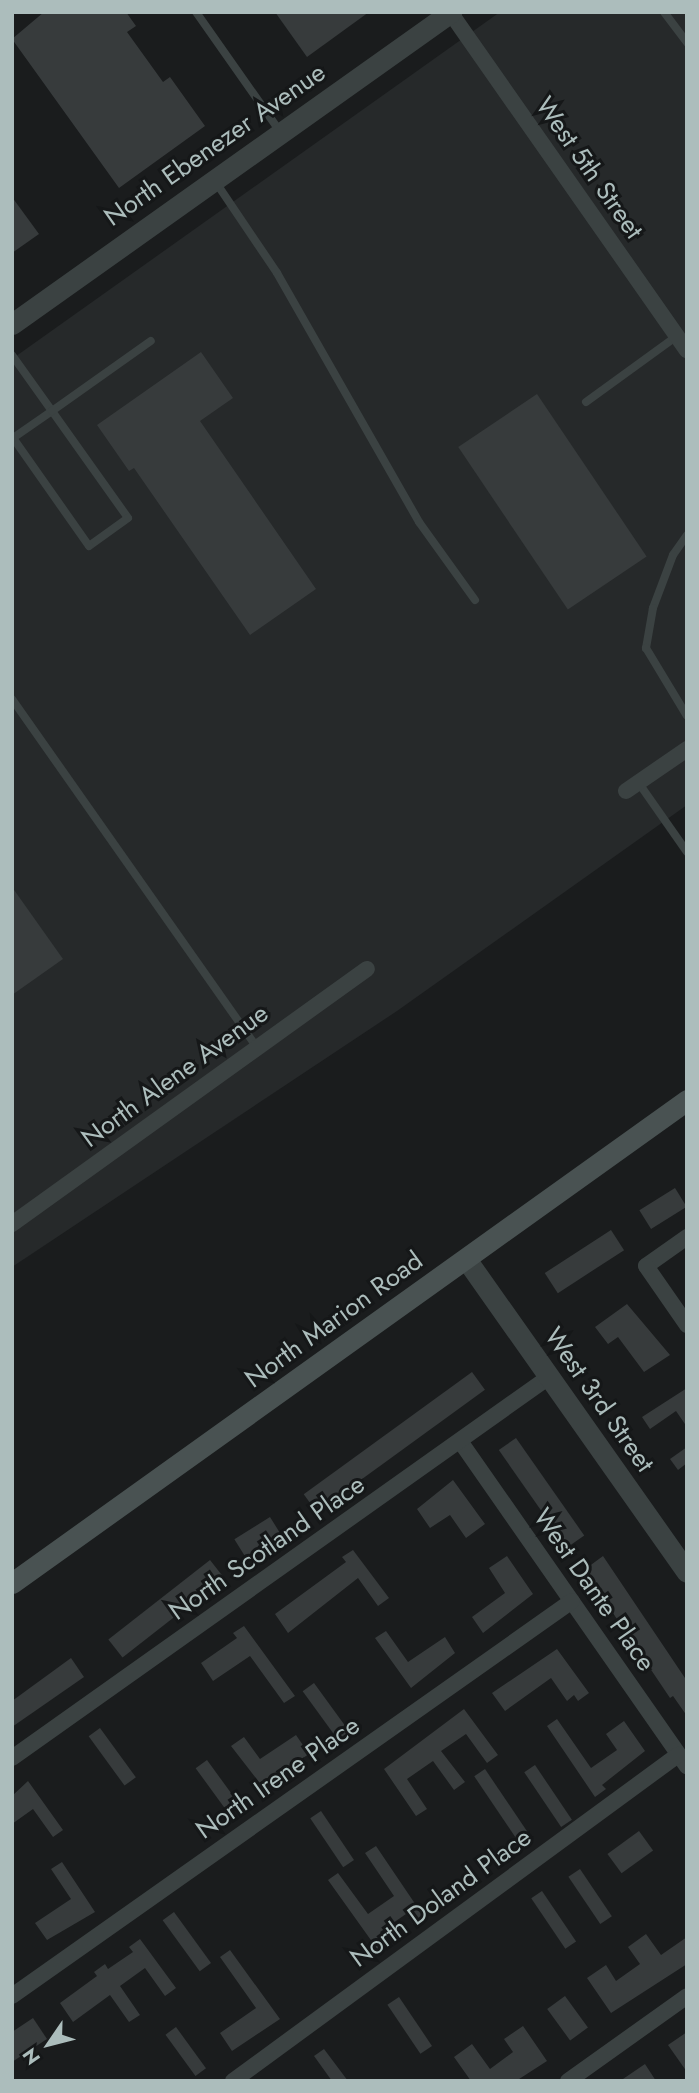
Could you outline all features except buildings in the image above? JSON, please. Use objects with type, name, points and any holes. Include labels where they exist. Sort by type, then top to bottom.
[{"type":"main road","name":"North Marion Road","points":[[12,1583],[687,1100]]},
{"type":"street","name":"North Ebenezer Avenue","points":[[12,324],[450,12]]},
{"type":"street","name":"West 5th Street","points":[[450,12],[687,351]]},
{"type":"street","points":[[632,787],[687,749]]},
{"type":"street","name":"North Alene Avenue","points":[[12,1224],[367,969]]},
{"type":"street","points":[[687,1237],[646,1266],[687,1325]]},
{"type":"street","name":"West 3rd Street","points":[[466,1259],[687,1572]]},
{"type":"street","name":"North Scotland Place","points":[[12,1758],[549,1377]]},
{"type":"street","name":"West Dante Place","points":[[460,1441],[682,1761]]},
{"type":"street","name":"North Irene Place","points":[[12,1996],[572,1601]]},
{"type":"street","name":"North Doland Place","points":[[233,2081],[682,1761]]},
{"type":"street","points":[[568,2081],[687,1996]]},
{"type":"lane","points":[[196,12],[281,133]]},
{"type":"lane","points":[[664,12],[687,43]]},
{"type":"lane","points":[[214,180],[276,273],[418,522],[475,600]]},
{"type":"lane","points":[[586,401],[677,336]]},
{"type":"lane","points":[[12,355],[52,411],[128,518],[89,546],[13,438],[52,411],[151,341]]},
{"type":"lane","points":[[687,535],[673,555],[653,608],[646,648],[687,716]]},
{"type":"lane","points":[[12,699],[257,1048]]},
{"type":"lane","points":[[632,787],[687,852]]},
{"type":"shaded area","points":[[500,12],[687,12],[687,805],[397,1011],[12,1267],[12,359]]}]
